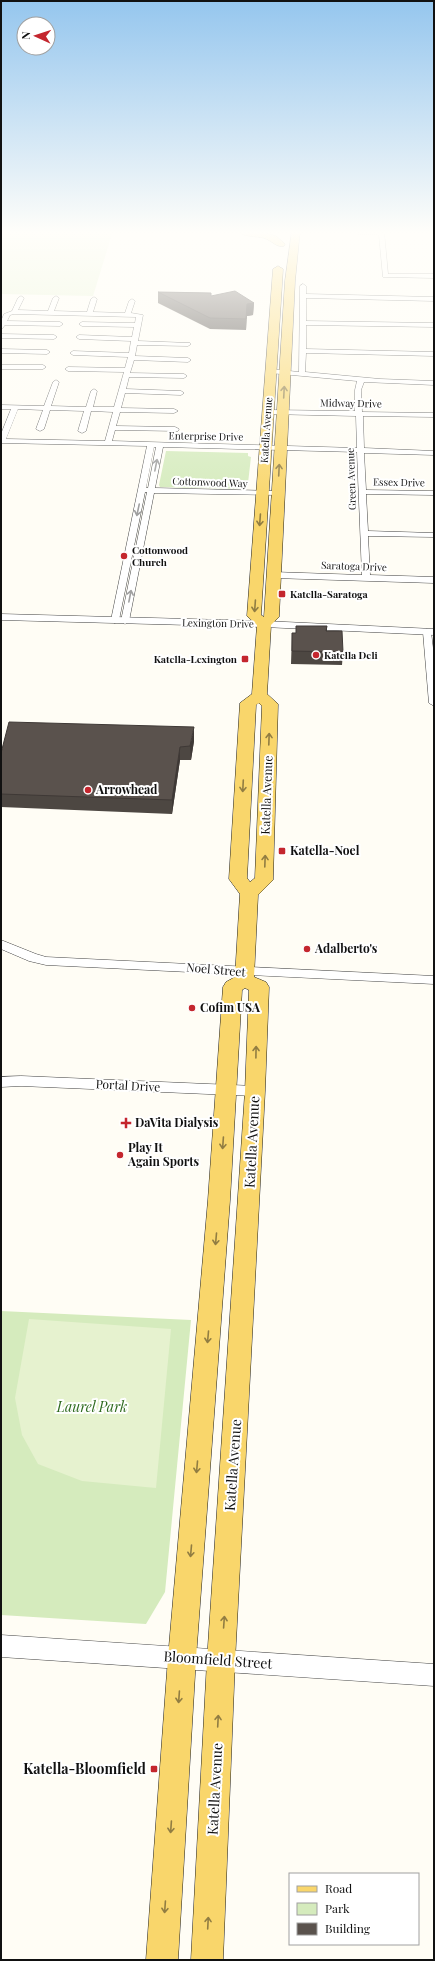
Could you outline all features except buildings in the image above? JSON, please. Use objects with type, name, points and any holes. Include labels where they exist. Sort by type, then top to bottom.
[{"type":"main road","name":"Katella Avenue","points":[[264,624],[254,616],[274,323]]},
{"type":"main road","name":"Katella Avenue","points":[[259,696],[264,624],[272,617],[273,574],[287,323]]},
{"type":"main road","name":"Katella Avenue","points":[[259,696],[270,704],[264,880],[249,893],[238,879],[248,703],[259,696]]},
{"type":"main road","points":[[162,1960],[182,1658],[227,1090],[233,987],[244,976],[249,893]]},
{"type":"main road","name":"Katella Avenue","points":[[207,1960],[221,1661],[255,1091],[259,987],[244,976]]},
{"type":"street","points":[[2,323],[60,324]]},
{"type":"street","points":[[108,443],[139,323]]},
{"type":"street","points":[[302,373],[302,323],[434,325]]},
{"type":"street","points":[[82,324],[138,326]]},
{"type":"street","points":[[1,336],[54,337]]},
{"type":"street","points":[[79,337],[188,344]]},
{"type":"street","points":[[1,351],[47,352]]},
{"type":"street","points":[[301,351],[434,354]]},
{"type":"street","points":[[73,354],[188,360]]},
{"type":"street","points":[[1,366],[43,367]]},
{"type":"street","points":[[68,369],[184,376]]},
{"type":"street","points":[[270,370],[361,380],[434,383]]},
{"type":"street","name":"Green Avenue","points":[[361,380],[358,390],[366,578]]},
{"type":"street","points":[[40,430],[56,382]]},
{"type":"street","points":[[82,431],[94,391]]},
{"type":"street","points":[[122,391],[181,393]]},
{"type":"street","points":[[2,441],[15,407]]},
{"type":"street","points":[[2,409],[15,407],[174,411]]},
{"type":"street","name":"Midway Drive","points":[[268,412],[434,415]]},
{"type":"street","points":[[112,428],[175,429]]},
{"type":"street","name":"Enterprise Drive","points":[[2,441],[280,447],[434,453]]},
{"type":"street","points":[[120,621],[156,445]]},
{"type":"street","name":"Cottonwood Way","points":[[147,490],[278,494]]},
{"type":"street","name":"Essex Drive","points":[[363,492],[434,493]]},
{"type":"street","points":[[365,533],[434,535]]},
{"type":"street","name":"Saratoga Drive","points":[[273,574],[434,580]]},
{"type":"street","name":"Lexington Drive","points":[[1,617],[264,624],[430,632]]},
{"type":"street","points":[[430,632],[434,703]]},
{"type":"street","name":"Noel Street","points":[[1,944],[33,958],[46,961],[193,967],[244,976],[434,980]]},
{"type":"street","name":"Portal Drive","points":[[1,1082],[21,1081],[255,1091]]},
{"type":"street","name":"Bloomfield Street","points":[[1,1646],[434,1675]]},
{"type":"green space","points":[[166,451],[248,453],[248,456],[251,457],[248,483],[246,484],[245,489],[160,487],[159,485]]},
{"type":"green space","name":"Laurel Park","points":[[1,1311],[191,1320],[165,1592],[146,1624],[1,1615]]},
{"type":"green space","points":[[29,1319],[171,1329],[156,1488],[82,1481],[38,1464],[22,1435],[15,1398]]},
{"type":"place","name":"Cottonwood Church","points":[[124,556]]},
{"type":"place","name":"Katella-Saratoga","points":[[282,594]]},
{"type":"place","name":"Katella Deli","points":[[316,655]]},
{"type":"place","name":"Katella-Lexington","points":[[245,659]]},
{"type":"place","name":"Arrowhead","points":[[88,790]]},
{"type":"place","name":"Katella-Noel","points":[[282,851]]},
{"type":"place","name":"Adalberto's","points":[[307,949]]},
{"type":"place","name":"Cofim USA","points":[[192,1008]]},
{"type":"place","name":"DaVita Dialysis","points":[[126,1123]]},
{"type":"place","name":"Play It Again Sports","points":[[120,1155]]},
{"type":"place","name":"Katella-Bloomfield","points":[[154,1769]]}]
